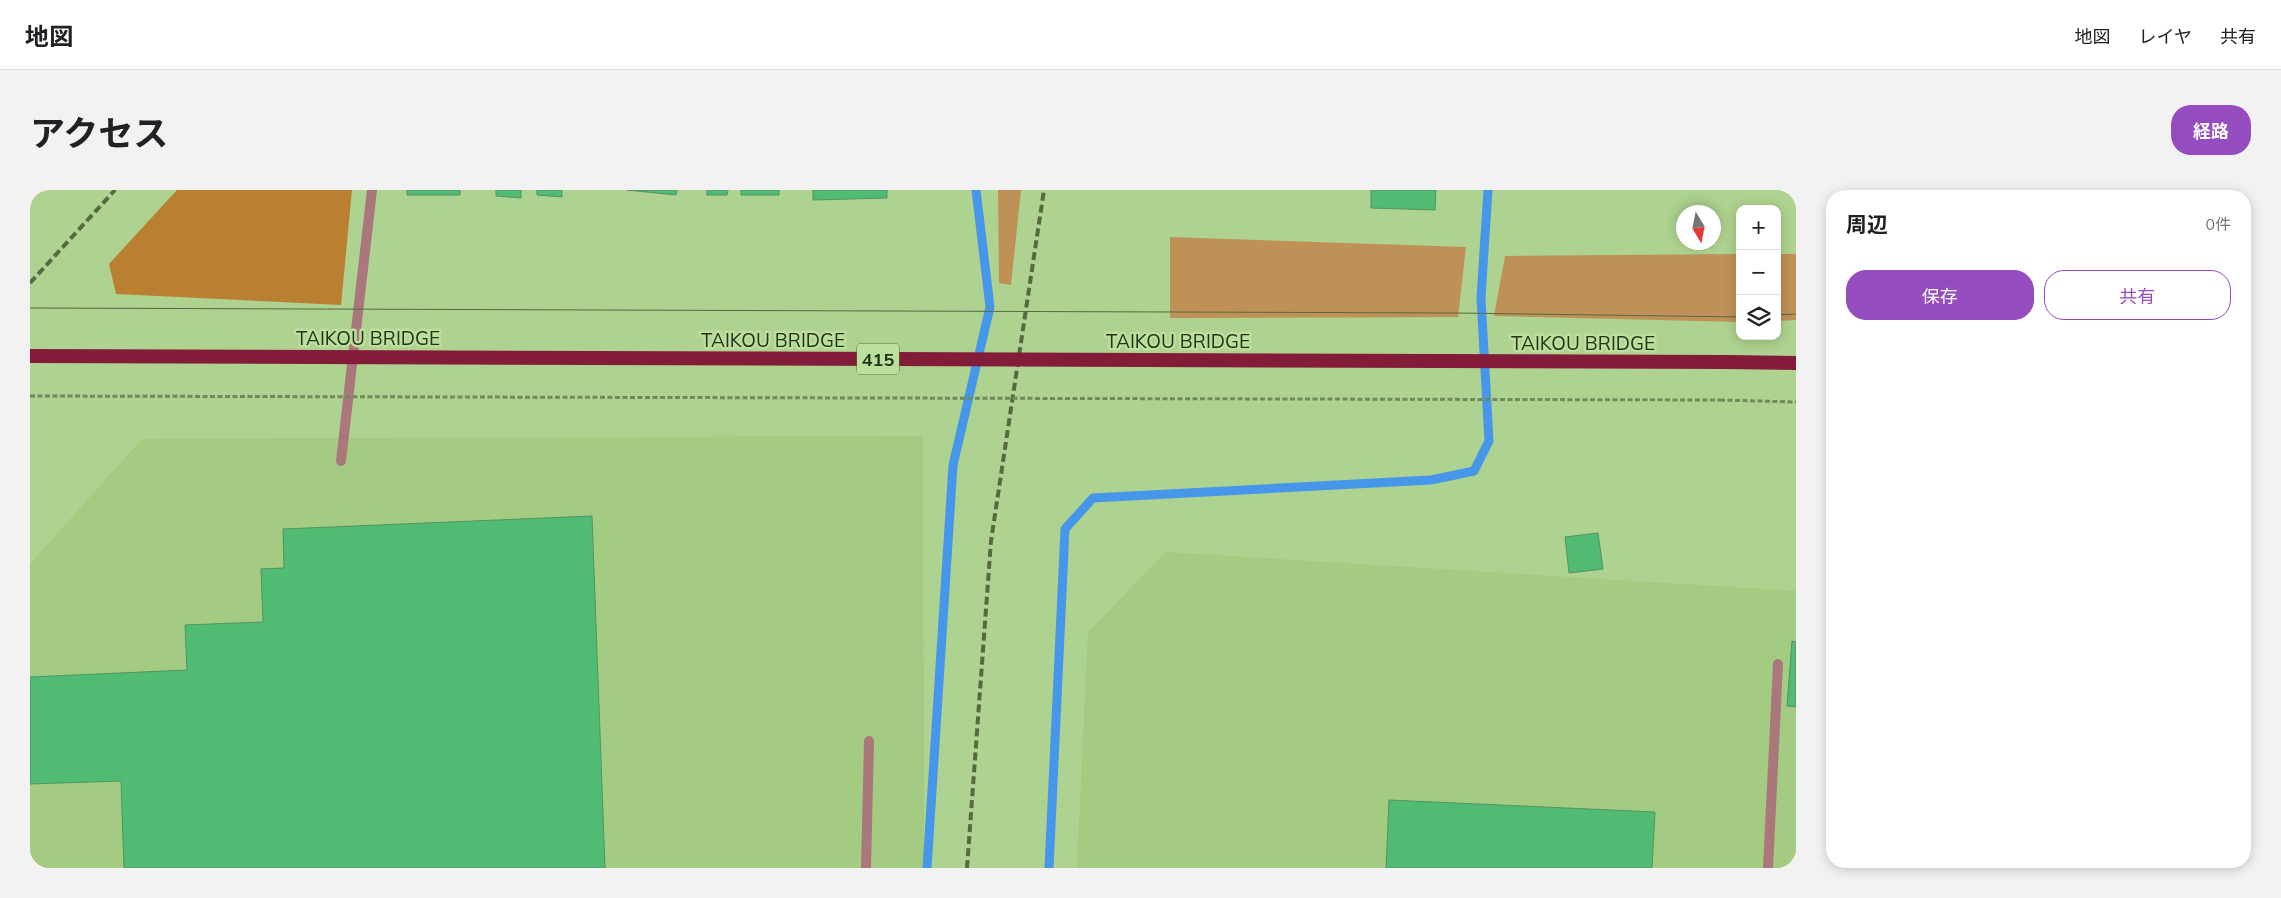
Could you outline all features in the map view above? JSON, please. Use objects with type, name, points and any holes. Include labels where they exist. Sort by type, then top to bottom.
[{"type":"highway","name":"TAIKOU BRIDGE","points":[[30,356],[1796,363]]},
{"type":"lane","points":[[341,461],[372,190]]},
{"type":"lane","points":[[1768,868],[1778,664]]},
{"type":"lane","points":[[866,868],[869,742]]},
{"type":"path","points":[[30,396],[1720,400],[1796,402]]},
{"type":"shaded area","points":[[177,190],[352,190],[341,305],[116,294],[109,264]]},
{"type":"shaded area","points":[[998,190],[1021,190],[1011,285],[999,283]]},
{"type":"shaded area","points":[[1170,237],[1466,247],[1458,317],[1170,318]]},
{"type":"shaded area","points":[[1736,254],[1736,322],[1494,316],[1505,256]]},
{"type":"shaded area","points":[[1781,254],[1796,254],[1796,320],[1781,321]]},
{"type":"shaded area","points":[[923,436],[924,868],[30,868],[30,564],[142,439]]},
{"type":"shaded area","points":[[1166,552],[1796,591],[1796,868],[1077,868],[1088,632]]},
{"type":"building","points":[[407,190],[460,190],[460,195],[407,195]]},
{"type":"building","points":[[496,190],[521,190],[521,198],[496,196]]},
{"type":"building","points":[[537,190],[562,190],[562,197],[537,195]]},
{"type":"building","points":[[627,190],[677,190],[676,195]]},
{"type":"building","points":[[707,190],[728,190],[727,195],[707,195]]},
{"type":"building","points":[[741,190],[779,190],[779,195],[741,195]]},
{"type":"building","points":[[813,190],[887,190],[887,198],[813,200]]},
{"type":"building","points":[[1371,190],[1436,190],[1435,210],[1371,208]]},
{"type":"building","points":[[592,516],[605,868],[124,868],[121,781],[30,784],[30,677],[187,670],[185,625],[263,622],[261,569],[284,568],[283,529]]},
{"type":"building","points":[[1598,533],[1603,569],[1569,573],[1565,537]]},
{"type":"building","points":[[1792,641],[1796,642],[1796,707],[1787,706]]},
{"type":"building","points":[[1389,800],[1655,812],[1652,868],[1386,868]]},
{"type":"waterway","points":[[927,868],[953,465],[990,307],[976,190]]},
{"type":"waterway","points":[[1049,868],[1065,529],[1093,498],[1431,480],[1474,471],[1489,441],[1481,298],[1488,190]]},
{"type":"tram line","points":[[30,308],[1457,313],[1736,317]]},
{"type":"tram line","points":[[1781,315],[1796,314]]},
{"type":"railway","points":[[30,283],[115,190]]},
{"type":"railway","points":[[967,868],[991,541],[1044,190]]}]
